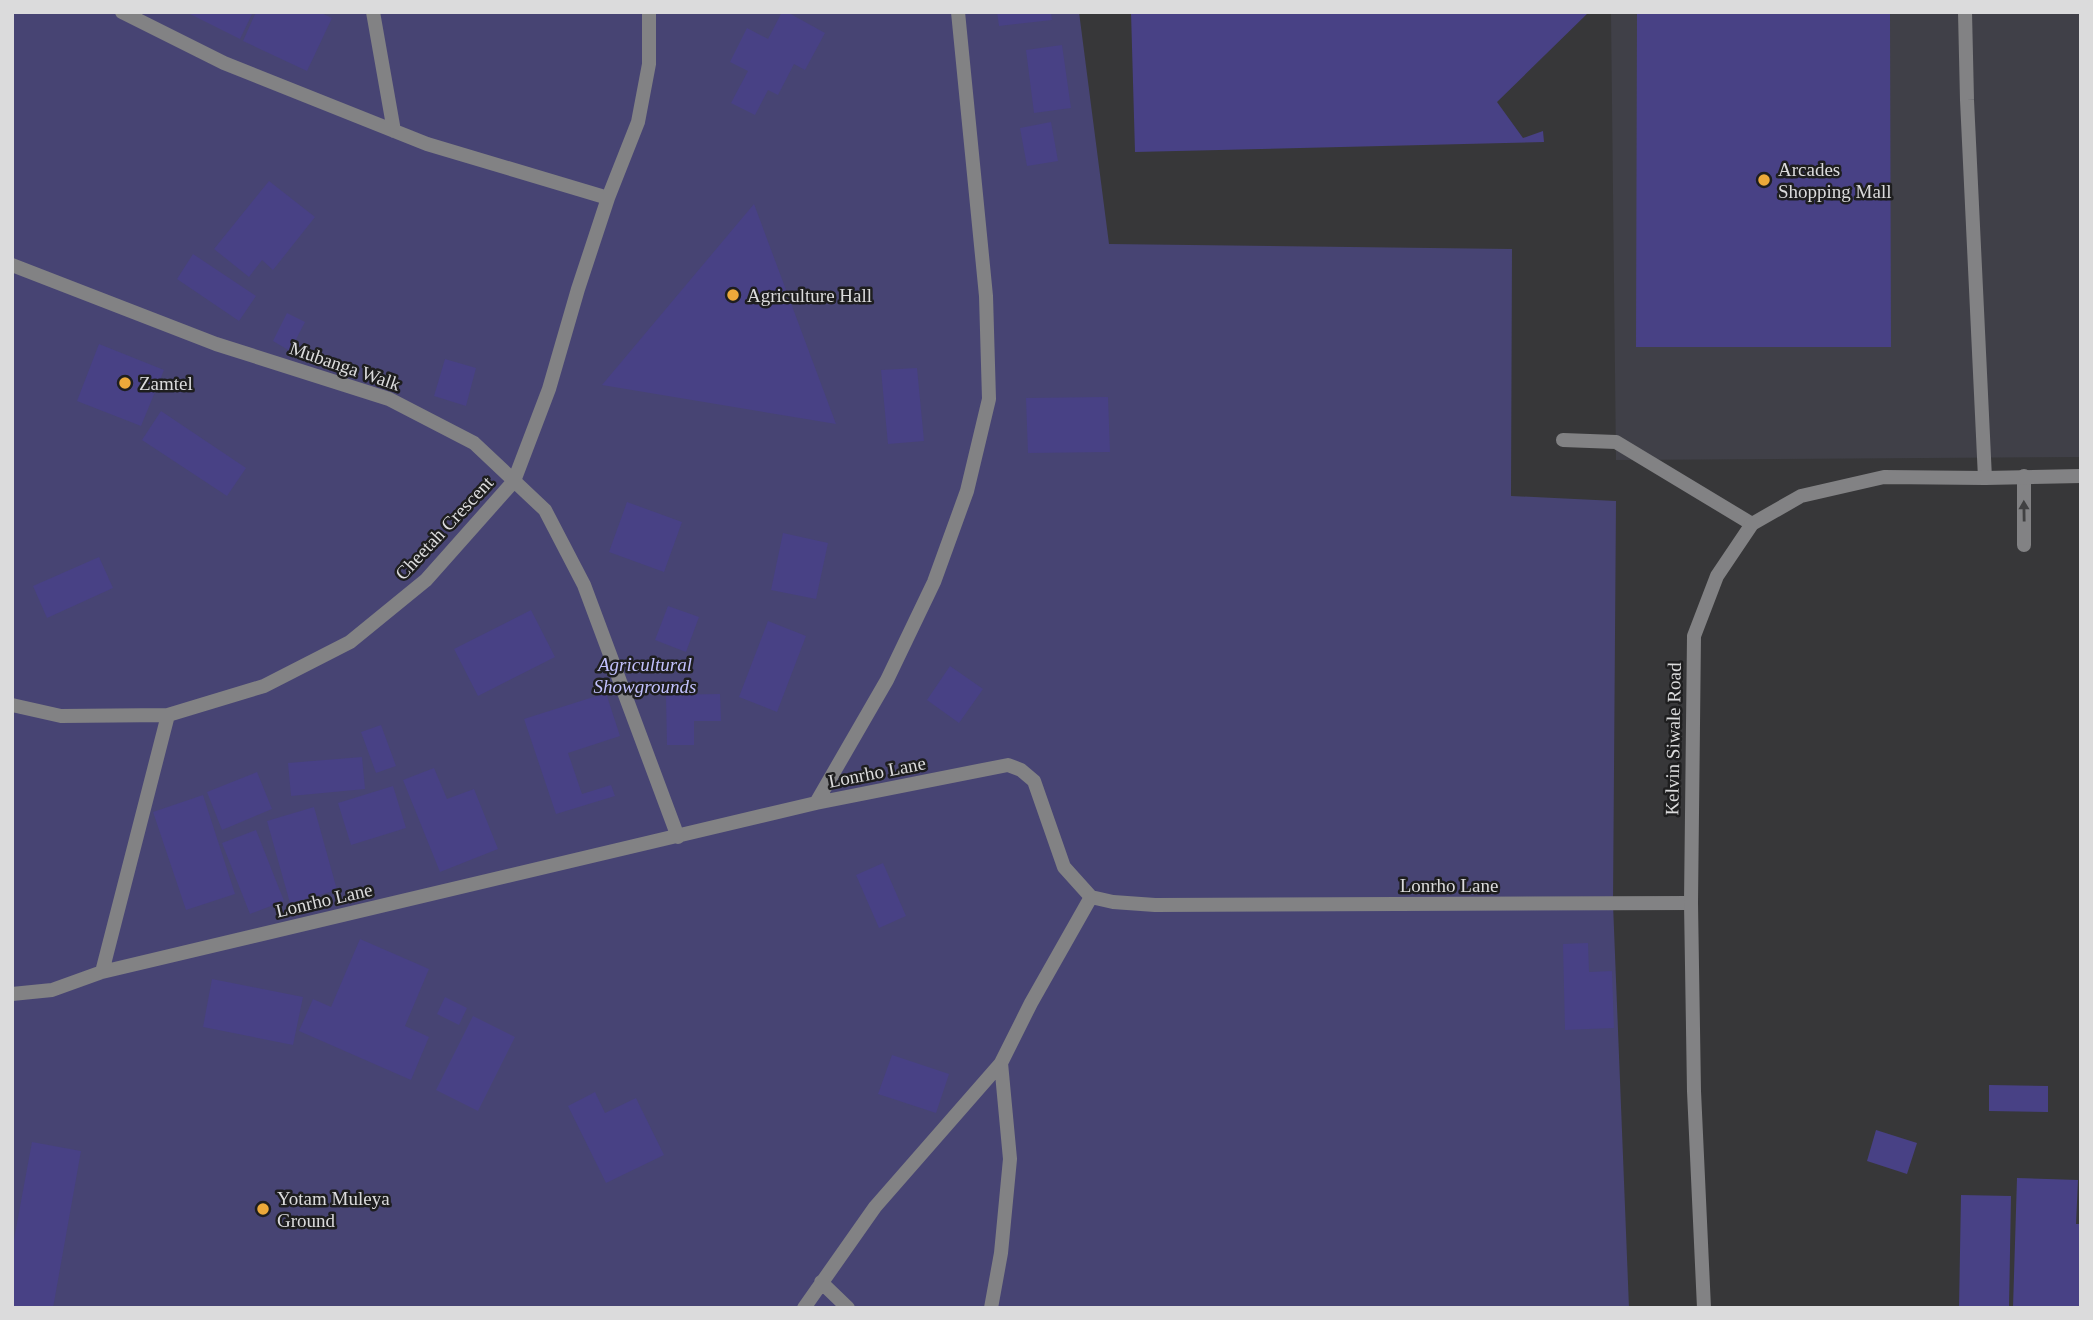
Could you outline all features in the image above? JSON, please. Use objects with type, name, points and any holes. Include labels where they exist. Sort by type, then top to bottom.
[{"type":"street","points":[[122,12],[224,64],[427,144],[608,198]]},
{"type":"street","points":[[373,12],[394,131]]},
{"type":"street","points":[[514,481],[549,389],[608,198],[638,122],[649,64],[649,12]]},
{"type":"street","points":[[816,803],[887,680],[934,582],[967,491],[989,399],[986,296],[958,12]]},
{"type":"street","points":[[1965,12],[1985,478]]},
{"type":"street","name":"Mubanga Walk","points":[[12,265],[216,344],[389,399],[474,443],[545,510],[584,585],[678,837]]},
{"type":"street","points":[[1563,440],[1616,442],[1752,524]]},
{"type":"street","points":[[2024,476],[2024,545]]},
{"type":"street","name":"Kelvin Siwale Road","points":[[1704,1308],[1694,1091],[1691,903],[1694,636],[1717,576],[1752,524],[1801,496],[1884,477],[2081,476]]},
{"type":"street","name":"Cheetah Crescent","points":[[12,705],[61,716],[168,715],[264,686],[350,642],[426,580],[514,481]]},
{"type":"street","points":[[102,972],[168,715]]},
{"type":"street","name":"Lonrho Lane","points":[[12,994],[52,990],[102,972],[816,803],[1008,765],[1021,770],[1034,781],[1065,867],[1090,897],[1112,902],[1155,905],[1691,903]]},
{"type":"street","points":[[804,1308],[876,1207],[1001,1063],[1090,897]]},
{"type":"street","points":[[991,1308],[1001,1254],[1010,1158],[1001,1063]]},
{"type":"street","points":[[821,1282],[848,1308]]},
{"type":"shaded area","points":[[1611,12],[2081,12],[2081,457],[1616,460]]},
{"type":"green space","name":"Agricultural Showgrounds","points":[[12,12],[1079,12],[1109,244],[1512,249],[1511,496],[1616,501],[1613,904],[1629,1308],[12,1308]]},
{"type":"building","points":[[186,12],[253,12],[240,39]]},
{"type":"building","points":[[256,12],[319,12],[332,18],[307,71],[243,41]]},
{"type":"building","points":[[782,12],[787,12],[825,33],[805,70],[794,64],[778,95],[768,90],[755,115],[731,103],[748,71],[730,62],[747,28],[768,39]]},
{"type":"building","points":[[997,12],[1051,12],[1052,20],[999,26]]},
{"type":"building","points":[[1131,12],[1589,12],[1497,102],[1523,138],[1543,131],[1544,142],[1135,152]]},
{"type":"building","name":"Arcades Shopping Mall","points":[[1637,12],[1890,12],[1891,347],[1636,347]]},
{"type":"building","points":[[1062,45],[1071,108],[1034,113],[1026,50]]},
{"type":"building","points":[[1051,122],[1058,161],[1027,166],[1020,128]]},
{"type":"building","points":[[269,181],[315,217],[273,270],[262,260],[249,277],[214,249]]},
{"type":"building","name":"Agriculture Hall","points":[[754,204],[836,424],[602,385]]},
{"type":"building","points":[[193,254],[256,296],[239,321],[177,279]]},
{"type":"building","points":[[287,313],[305,322],[290,351],[273,341]]},
{"type":"building","points":[[99,344],[164,370],[141,426],[77,401]]},
{"type":"building","points":[[445,359],[476,368],[466,406],[434,396]]},
{"type":"building","points":[[917,368],[924,441],[888,444],[881,370]]},
{"type":"building","points":[[1108,397],[1110,452],[1028,453],[1026,398]]},
{"type":"building","points":[[161,411],[246,468],[227,496],[142,440]]},
{"type":"building","points":[[627,502],[682,522],[664,572],[609,552]]},
{"type":"building","points":[[783,533],[828,543],[816,599],[771,590]]},
{"type":"building","points":[[99,557],[113,588],[47,618],[33,586]]},
{"type":"building","points":[[668,606],[699,617],[686,652],[655,640]]},
{"type":"building","points":[[531,610],[555,657],[478,696],[454,649]]},
{"type":"building","points":[[768,621],[806,636],[777,712],[739,697]]},
{"type":"building","points":[[950,666],[983,689],[959,723],[927,700]]},
{"type":"building","points":[[606,693],[620,736],[568,753],[582,794],[611,785],[615,796],[556,814],[524,719]]},
{"type":"building","points":[[720,694],[721,721],[694,721],[694,745],[667,745],[666,695]]},
{"type":"building","points":[[381,725],[396,766],[376,773],[361,732]]},
{"type":"building","points":[[362,757],[365,789],[291,796],[288,763]]},
{"type":"building","points":[[434,768],[447,799],[474,789],[498,849],[440,872],[403,780]]},
{"type":"building","points":[[257,772],[272,809],[222,830],[207,792]]},
{"type":"building","points":[[393,786],[406,828],[351,845],[338,803]]},
{"type":"building","points":[[203,795],[235,894],[186,910],[153,812]]},
{"type":"building","points":[[314,807],[337,890],[290,903],[267,821]]},
{"type":"building","points":[[256,830],[284,901],[250,914],[222,843]]},
{"type":"building","points":[[883,863],[906,916],[879,928],[856,875]]},
{"type":"building","points":[[360,939],[429,969],[405,1026],[429,1037],[411,1080],[299,1031],[313,999],[331,1007]]},
{"type":"building","points":[[1588,943],[1589,972],[1612,971],[1614,1028],[1565,1030],[1563,944]]},
{"type":"building","points":[[212,979],[303,997],[293,1045],[203,1027]]},
{"type":"building","points":[[445,997],[467,1008],[459,1025],[437,1014]]},
{"type":"building","points":[[473,1016],[515,1037],[478,1111],[436,1090]]},
{"type":"building","points":[[892,1055],[949,1074],[936,1113],[878,1094]]},
{"type":"building","points":[[1989,1085],[2048,1086],[2048,1112],[1989,1111]]},
{"type":"building","points":[[595,1092],[605,1113],[636,1098],[664,1155],[606,1183],[568,1106]]},
{"type":"building","points":[[1876,1130],[1917,1143],[1907,1174],[1867,1161]]},
{"type":"building","points":[[32,1142],[81,1151],[53,1308],[12,1308],[12,1250]]},
{"type":"building","points":[[2017,1178],[2078,1180],[2076,1224],[2081,1224],[2081,1308],[2013,1308]]},
{"type":"building","points":[[1961,1195],[2011,1196],[2009,1308],[1959,1308]]},
{"type":"place","name":"Arcades Shopping Mall","points":[[1764,180]]},
{"type":"place","name":"Agriculture Hall","points":[[733,295]]},
{"type":"place","name":"Zamtel","points":[[125,383]]},
{"type":"place","name":"Yotam Muleya Ground","points":[[263,1209]]}]
